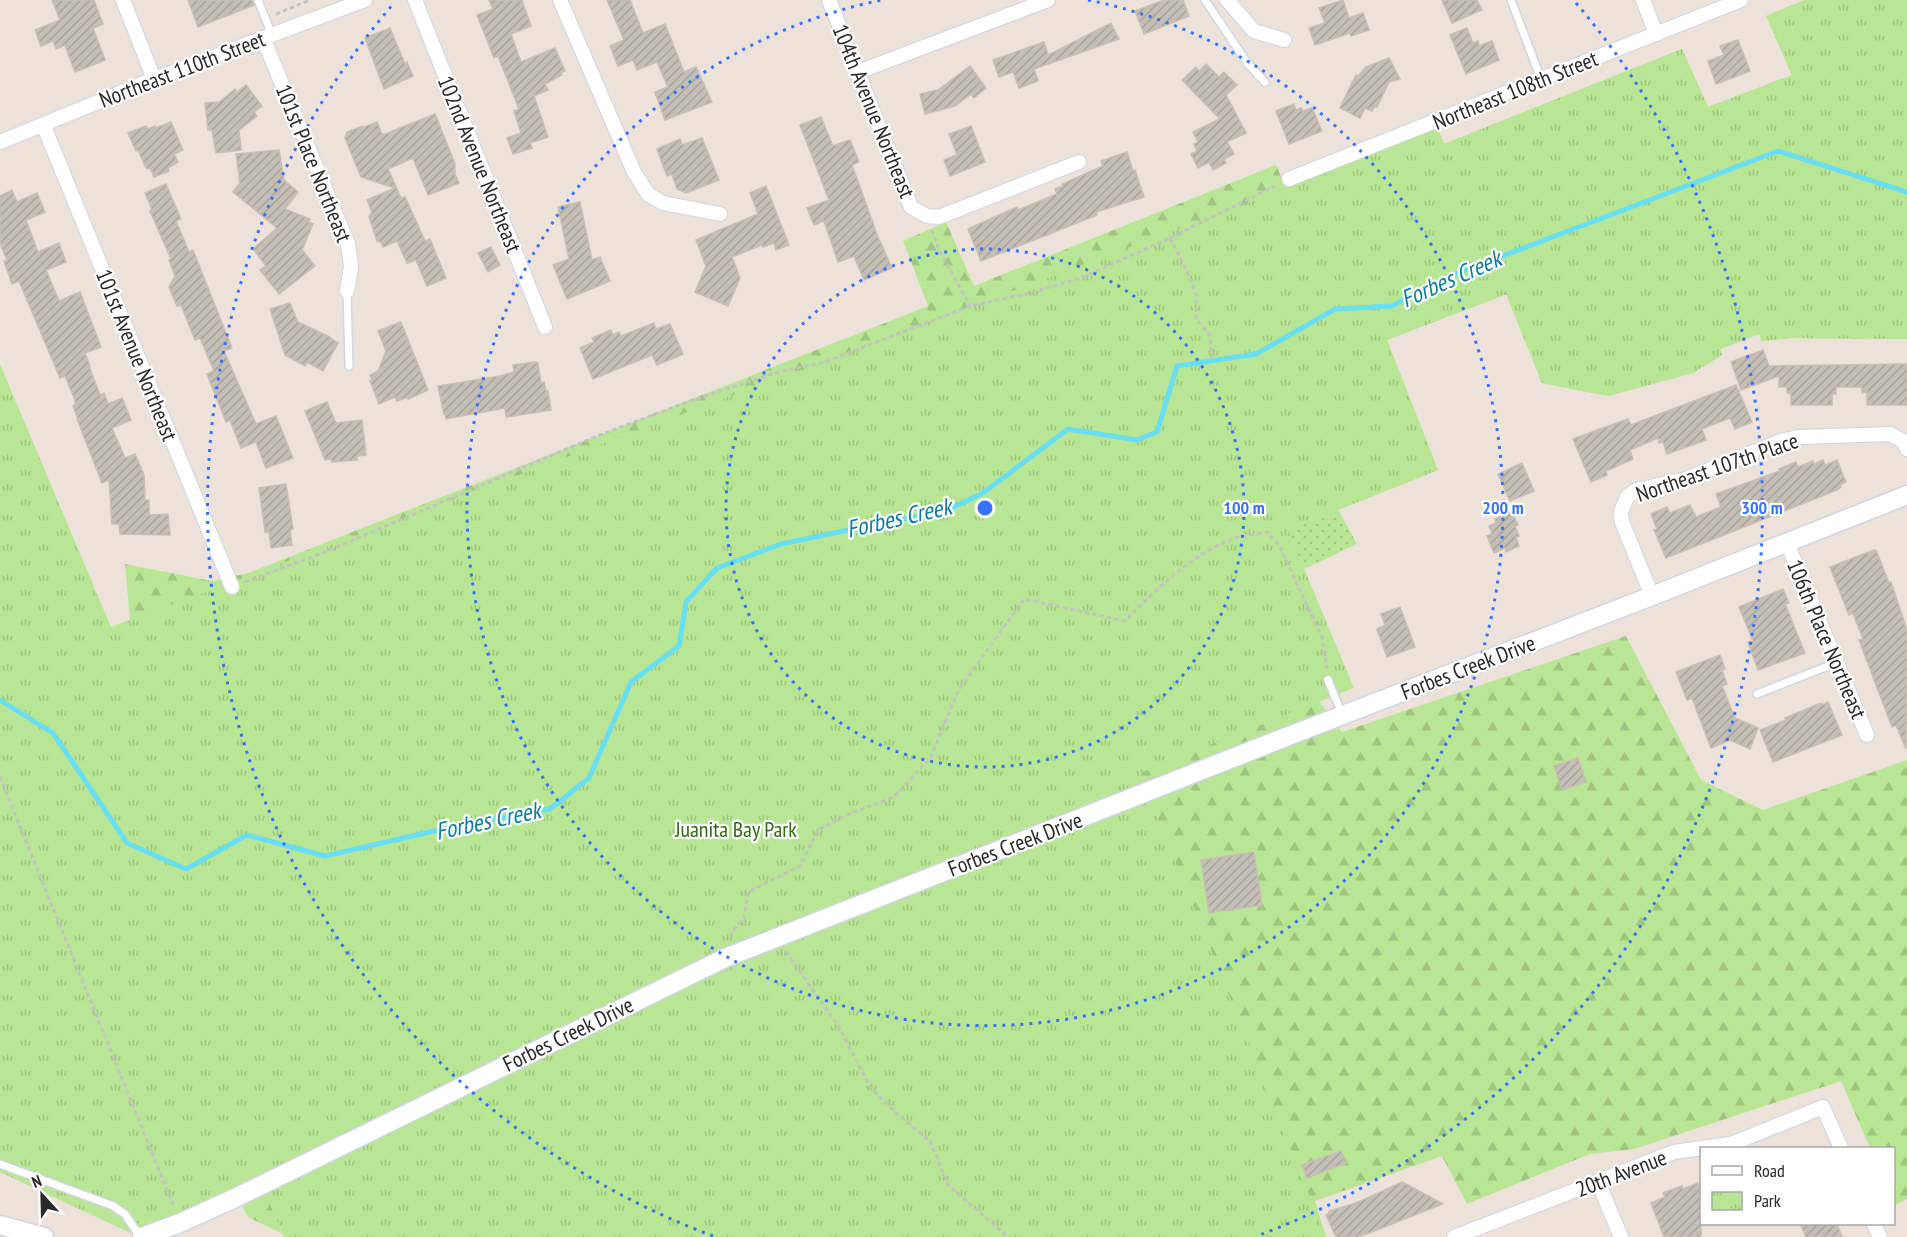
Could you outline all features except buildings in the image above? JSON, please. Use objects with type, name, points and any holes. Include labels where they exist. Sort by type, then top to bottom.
[{"type":"street","points":[[123,0],[154,79]]},
{"type":"street","name":"Northeast 110th Street","points":[[0,142],[154,79],[365,0]]},
{"type":"street","name":"102nd Avenue Northeast","points":[[415,0],[546,327]]},
{"type":"street","points":[[560,0],[634,172],[648,194],[663,203],[720,214]]},
{"type":"street","name":"104th Avenue Northeast","points":[[829,0],[911,207],[927,216]]},
{"type":"street","points":[[858,72],[1048,0]]},
{"type":"street","points":[[1227,0],[1254,31],[1284,40]]},
{"type":"street","points":[[1643,0],[1656,34]]},
{"type":"street","name":"Northeast 108th Street","points":[[1288,179],[1741,0]]},
{"type":"street","name":"101st Place Northeast","points":[[268,37],[348,244],[351,267],[347,291]]},
{"type":"street","name":"101st Avenue Northeast","points":[[43,124],[232,587]]},
{"type":"street","points":[[927,216],[939,217],[1079,162]]},
{"type":"street","name":"Northeast 107th Place","points":[[1652,596],[1622,522],[1621,512],[1627,497],[1636,490],[1686,479],[1784,440],[1801,437],[1890,434],[1903,441],[1907,449]]},
{"type":"street","name":"Forbes Creek Drive","points":[[141,1237],[180,1223],[725,958],[1907,495]]},
{"type":"street","name":"106th Place Northeast","points":[[1787,543],[1867,735]]},
{"type":"street","name":"20th Avenue","points":[[1710,1147],[1731,1144],[1823,1107],[1840,1147]]},
{"type":"street","name":"20th Avenue","points":[[1454,1237],[1674,1152],[1700,1148]]},
{"type":"street","points":[[1598,1182],[1621,1237]]},
{"type":"street","points":[[0,1225],[44,1237]]},
{"type":"lane","points":[[258,0],[268,37]]},
{"type":"lane","points":[[1205,0],[1248,64],[1265,82]]},
{"type":"lane","points":[[1511,0],[1541,79]]},
{"type":"lane","points":[[347,291],[349,366]]},
{"type":"lane","points":[[1756,694],[1838,662]]},
{"type":"lane","points":[[1328,680],[1342,715]]},
{"type":"lane","points":[[0,1164],[112,1206],[125,1214],[141,1237]]},
{"type":"path","points":[[276,14],[310,0]]},
{"type":"path","points":[[232,587],[325,552],[597,436],[690,401],[778,372],[825,362],[970,306],[1026,294],[1081,278],[1170,238],[1288,179]]},
{"type":"path","points":[[927,216],[938,248],[970,306]]},
{"type":"path","points":[[1170,238],[1196,295],[1196,319],[1210,335],[1212,361]]},
{"type":"path","points":[[725,958],[732,932],[744,918],[748,892],[800,866],[818,830],[849,814],[894,797],[930,757],[958,691],[1024,599],[1125,621],[1157,588],[1188,563],[1236,538],[1267,532],[1280,547],[1322,637],[1328,680]]},
{"type":"path","points":[[0,777],[180,1223]]},
{"type":"path","points":[[776,937],[839,1027],[870,1087],[896,1113],[930,1141],[948,1185],[1008,1237]]},
{"type":"green space","name":"Juanita Bay Park","points":[[1805,0],[1907,0],[1907,339],[1791,338],[1762,341],[1759,334],[1720,349],[1722,355],[1693,373],[1608,396],[1542,383],[1506,294],[1387,340],[1438,470],[1288,530],[1319,701],[1342,732],[1626,636],[1701,780],[1763,810],[1907,760],[1907,1199],[1895,1205],[1895,1147],[1870,1147],[1841,1081],[1634,1149],[1590,1154],[1467,1204],[1442,1156],[1315,1201],[1326,1237],[289,1237],[248,1217],[228,1179],[133,653],[125,564],[212,581],[248,573],[928,306],[903,241],[946,222],[974,286],[1276,165],[1286,188],[1437,127],[1444,144],[1682,49],[1708,107],[1792,75],[1766,16]]},
{"type":"green space","name":"Juanita Bay Park","points":[[1805,0],[1907,0],[1907,339],[1791,338],[1762,341],[1759,334],[1720,349],[1722,355],[1693,373],[1608,396],[1542,383],[1507,294],[1387,340],[1438,470],[1288,530],[1354,688],[1140,773],[1326,1237],[284,1237],[263,1188],[139,1237],[0,1172],[0,364],[111,627],[1286,189],[1437,127],[1444,144],[1682,49],[1708,107],[1792,75],[1766,16]]},
{"type":"green space","points":[[1336,506],[1357,544],[1300,571],[1283,533]]},
{"type":"waterway","name":"Forbes Creek","points":[[0,700],[53,733],[127,843],[186,869],[247,835],[325,856],[469,823],[550,809],[589,778],[631,682],[679,646],[686,602],[717,568],[781,544],[941,513],[983,493],[1068,429],[1137,440],[1157,432],[1177,366],[1256,354],[1335,309],[1392,306],[1445,278],[1778,151],[1907,192]]}]
